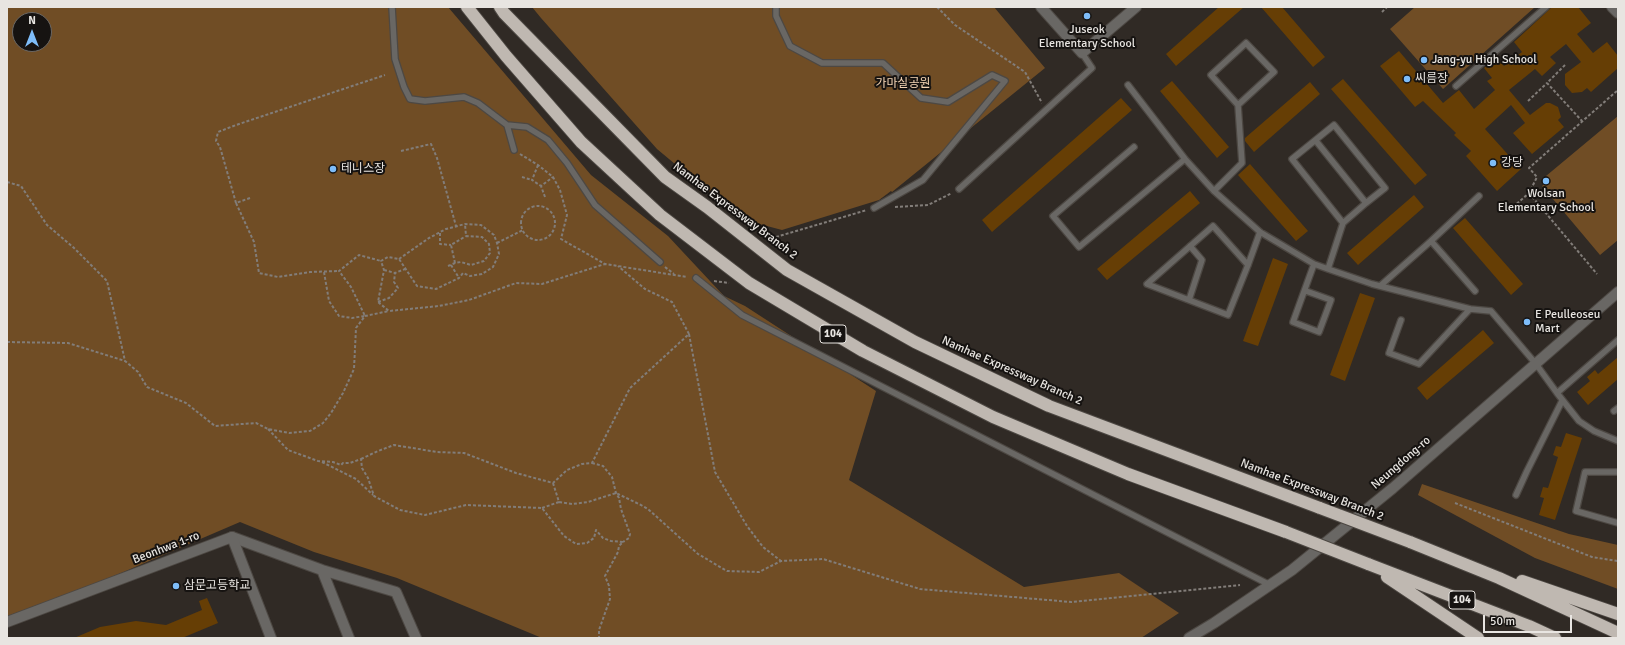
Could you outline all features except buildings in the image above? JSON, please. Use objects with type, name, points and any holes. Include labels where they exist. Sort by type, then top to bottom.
[{"type":"highway","name":"104","points":[[467,7],[506,56],[581,142],[660,214],[749,283],[863,351],[993,417],[1128,474],[1286,532],[1529,626],[1555,638]]},
{"type":"highway","name":"Namhae Expressway Branch 2","points":[[500,7],[665,177],[707,207],[787,270],[915,342],[1049,406],[1445,555],[1618,633]]},
{"type":"highway","points":[[1445,555],[1618,614]]},
{"type":"highway","points":[[1368,564],[1478,638]]},
{"type":"street","points":[[1041,7],[1082,53],[1136,7]]},
{"type":"street","points":[[1612,7],[1618,13]]},
{"type":"street","name":"Neungdong-ro","points":[[1189,638],[1214,623],[1292,570],[1393,488],[1618,292]]},
{"type":"street","points":[[232,537],[322,570],[396,592],[416,638]]},
{"type":"street","points":[[232,537],[271,638]]},
{"type":"street","name":"Beonhwa 1-ro","points":[[7,622],[232,537]]},
{"type":"street","points":[[322,570],[349,638]]},
{"type":"lane","points":[[392,7],[395,58],[404,87],[410,99],[426,100],[464,97],[478,103],[507,125],[527,127],[548,140],[567,163],[595,205],[660,262]]},
{"type":"lane","points":[[776,7],[776,16],[790,46],[822,64],[883,63],[921,98],[948,102],[992,75],[1005,80],[923,180],[874,208]]},
{"type":"lane","points":[[1456,86],[1546,7]]},
{"type":"lane","points":[[1214,191],[1242,163],[1238,105],[1211,75],[1246,42],[1274,72],[1238,105]]},
{"type":"lane","points":[[959,189],[1092,68],[1082,53]]},
{"type":"lane","points":[[1128,85],[1185,160],[1214,191],[1260,232],[1314,264],[1328,269],[1380,286],[1491,312],[1536,364],[1562,401],[1579,421],[1589,428],[1618,441]]},
{"type":"lane","points":[[507,125],[514,150]]},
{"type":"lane","points":[[1328,269],[1343,223],[1385,188],[1334,125],[1292,159],[1343,223]]},
{"type":"lane","points":[[1316,141],[1366,203]]},
{"type":"lane","points":[[1134,147],[1053,216],[1079,247],[1185,160]]},
{"type":"lane","points":[[1380,286],[1479,196]]},
{"type":"lane","points":[[1248,265],[1213,226],[1147,284],[1228,315],[1248,265],[1260,232]]},
{"type":"lane","points":[[1431,241],[1475,290]]},
{"type":"lane","points":[[1189,300],[1202,260],[1190,246]]},
{"type":"lane","points":[[1306,290],[1331,300],[1319,332],[1293,322],[1306,290],[1314,264]]},
{"type":"lane","points":[[696,278],[742,315],[1270,585]]},
{"type":"lane","points":[[1401,320],[1389,353],[1419,364],[1470,308]]},
{"type":"lane","points":[[1557,393],[1618,340]]},
{"type":"lane","points":[[1516,495],[1562,401]]},
{"type":"lane","points":[[1618,472],[1585,472],[1576,511],[1618,523]]},
{"type":"path","points":[[937,7],[955,25],[1025,72],[1046,110]]},
{"type":"path","points":[[1382,12],[1387,7]]},
{"type":"path","points":[[1528,100],[1565,65]]},
{"type":"path","points":[[385,75],[218,132],[216,141],[220,147],[236,203],[254,242],[259,272],[278,278],[310,272],[339,270],[359,255],[381,261],[388,257],[400,259],[440,232],[465,224],[480,225],[494,235],[499,254],[493,267],[482,274],[470,276],[463,273],[459,278],[436,289],[416,286],[400,259]]},
{"type":"path","points":[[1547,83],[1582,121]]},
{"type":"path","points":[[1514,207],[1529,193],[1537,176],[1529,168],[1618,90]]},
{"type":"path","points":[[401,151],[431,144],[456,226]]},
{"type":"path","points":[[514,150],[554,177],[560,190],[567,216],[561,239],[605,264],[731,283]]},
{"type":"path","points":[[532,180],[538,165]]},
{"type":"path","points":[[522,176],[541,186],[545,197]]},
{"type":"path","points":[[541,186],[554,177]]},
{"type":"path","points":[[7,182],[21,186],[47,225],[73,247],[107,281],[125,361]]},
{"type":"path","points":[[776,237],[874,208],[928,205],[959,189]]},
{"type":"path","points":[[1529,193],[1597,274]]},
{"type":"path","points":[[236,203],[250,198]]},
{"type":"path","points":[[544,206],[553,213],[555,224],[554,230],[546,238],[530,238],[523,230],[521,224],[524,214],[532,207],[544,206]]},
{"type":"path","points":[[465,224],[466,236]]},
{"type":"path","points":[[497,243],[523,230]]},
{"type":"path","points":[[440,232],[440,244],[451,245],[466,236],[482,238],[489,244],[490,253],[484,261],[471,265],[461,262],[448,266]]},
{"type":"path","points":[[451,245],[455,263]]},
{"type":"path","points":[[378,302],[384,270],[381,261]]},
{"type":"path","points":[[660,262],[676,275]]},
{"type":"path","points":[[324,272],[329,301],[339,316],[352,318],[439,306],[469,300],[516,283],[542,284],[605,264]]},
{"type":"path","points":[[451,265],[459,278]]},
{"type":"path","points":[[618,266],[645,289],[672,302],[689,334],[715,472],[747,526],[763,547],[781,561]]},
{"type":"path","points":[[384,270],[395,274],[406,268]]},
{"type":"path","points":[[339,270],[351,287],[365,316]]},
{"type":"path","points":[[378,302],[389,298],[398,288],[394,282],[395,274]]},
{"type":"path","points":[[378,302],[389,312]]},
{"type":"path","points":[[268,429],[288,433],[310,431],[323,422],[331,413],[343,393],[354,369],[356,328],[365,316]]},
{"type":"path","points":[[592,462],[630,388],[689,334]]},
{"type":"path","points":[[7,342],[68,343],[125,361],[138,372],[147,388],[186,403],[215,426],[256,422],[268,429],[288,450],[318,460],[356,479],[374,496],[400,510],[425,515],[466,505],[542,508],[560,502],[572,504],[616,493],[648,509],[698,554],[727,571],[759,572],[781,561],[824,560],[920,589],[1071,602],[1240,585]]},
{"type":"path","points":[[318,460],[333,462],[341,465],[343,463],[350,463],[394,446],[437,452],[464,453],[516,473],[553,483]]},
{"type":"path","points":[[361,459],[362,468],[368,478],[374,496]]},
{"type":"path","points":[[553,483],[567,470],[582,464],[592,462],[603,466],[612,477],[630,534],[629,538],[622,542],[619,546],[606,576],[609,586],[610,599],[599,630],[598,638]]},
{"type":"path","points":[[553,483],[560,502]]},
{"type":"path","points":[[1455,503],[1592,557],[1618,561]]},
{"type":"path","points":[[542,508],[564,536],[576,544],[587,544],[594,538],[596,530],[602,538],[611,542],[622,542]]},
{"type":"green space","points":[[7,7],[448,7],[591,175],[668,236],[724,296],[745,306],[876,391],[849,480],[1024,587],[1119,573],[1179,613],[1141,638],[542,638],[397,578],[314,552],[240,522],[7,622]]},
{"type":"green space","name":"가마실공원","points":[[532,7],[994,7],[1045,68],[892,192],[891,191],[879,200],[782,230],[748,221],[657,149]]},
{"type":"green space","points":[[1415,7],[1535,7],[1443,89],[1390,29]]},
{"type":"green space","points":[[1618,116],[1618,240],[1600,255],[1542,186],[1549,180],[1546,176]]},
{"type":"green space","points":[[1422,484],[1569,534],[1618,545],[1618,589],[1535,558],[1418,495]]},
{"type":"place","name":"Juseok Elementary School","points":[[1087,16]]},
{"type":"place","name":"Jang-yu High School","points":[[1424,60]]},
{"type":"place","name":"씨름장","points":[[1407,79]]},
{"type":"place","name":"강당","points":[[1493,163]]},
{"type":"place","name":"테니스장","points":[[333,169]]},
{"type":"place","name":"Wolsan Elementary School","points":[[1546,181]]},
{"type":"place","name":"E Peulleoseu Mart","points":[[1527,322]]},
{"type":"place","name":"삼문고등학교","points":[[176,586]]}]
